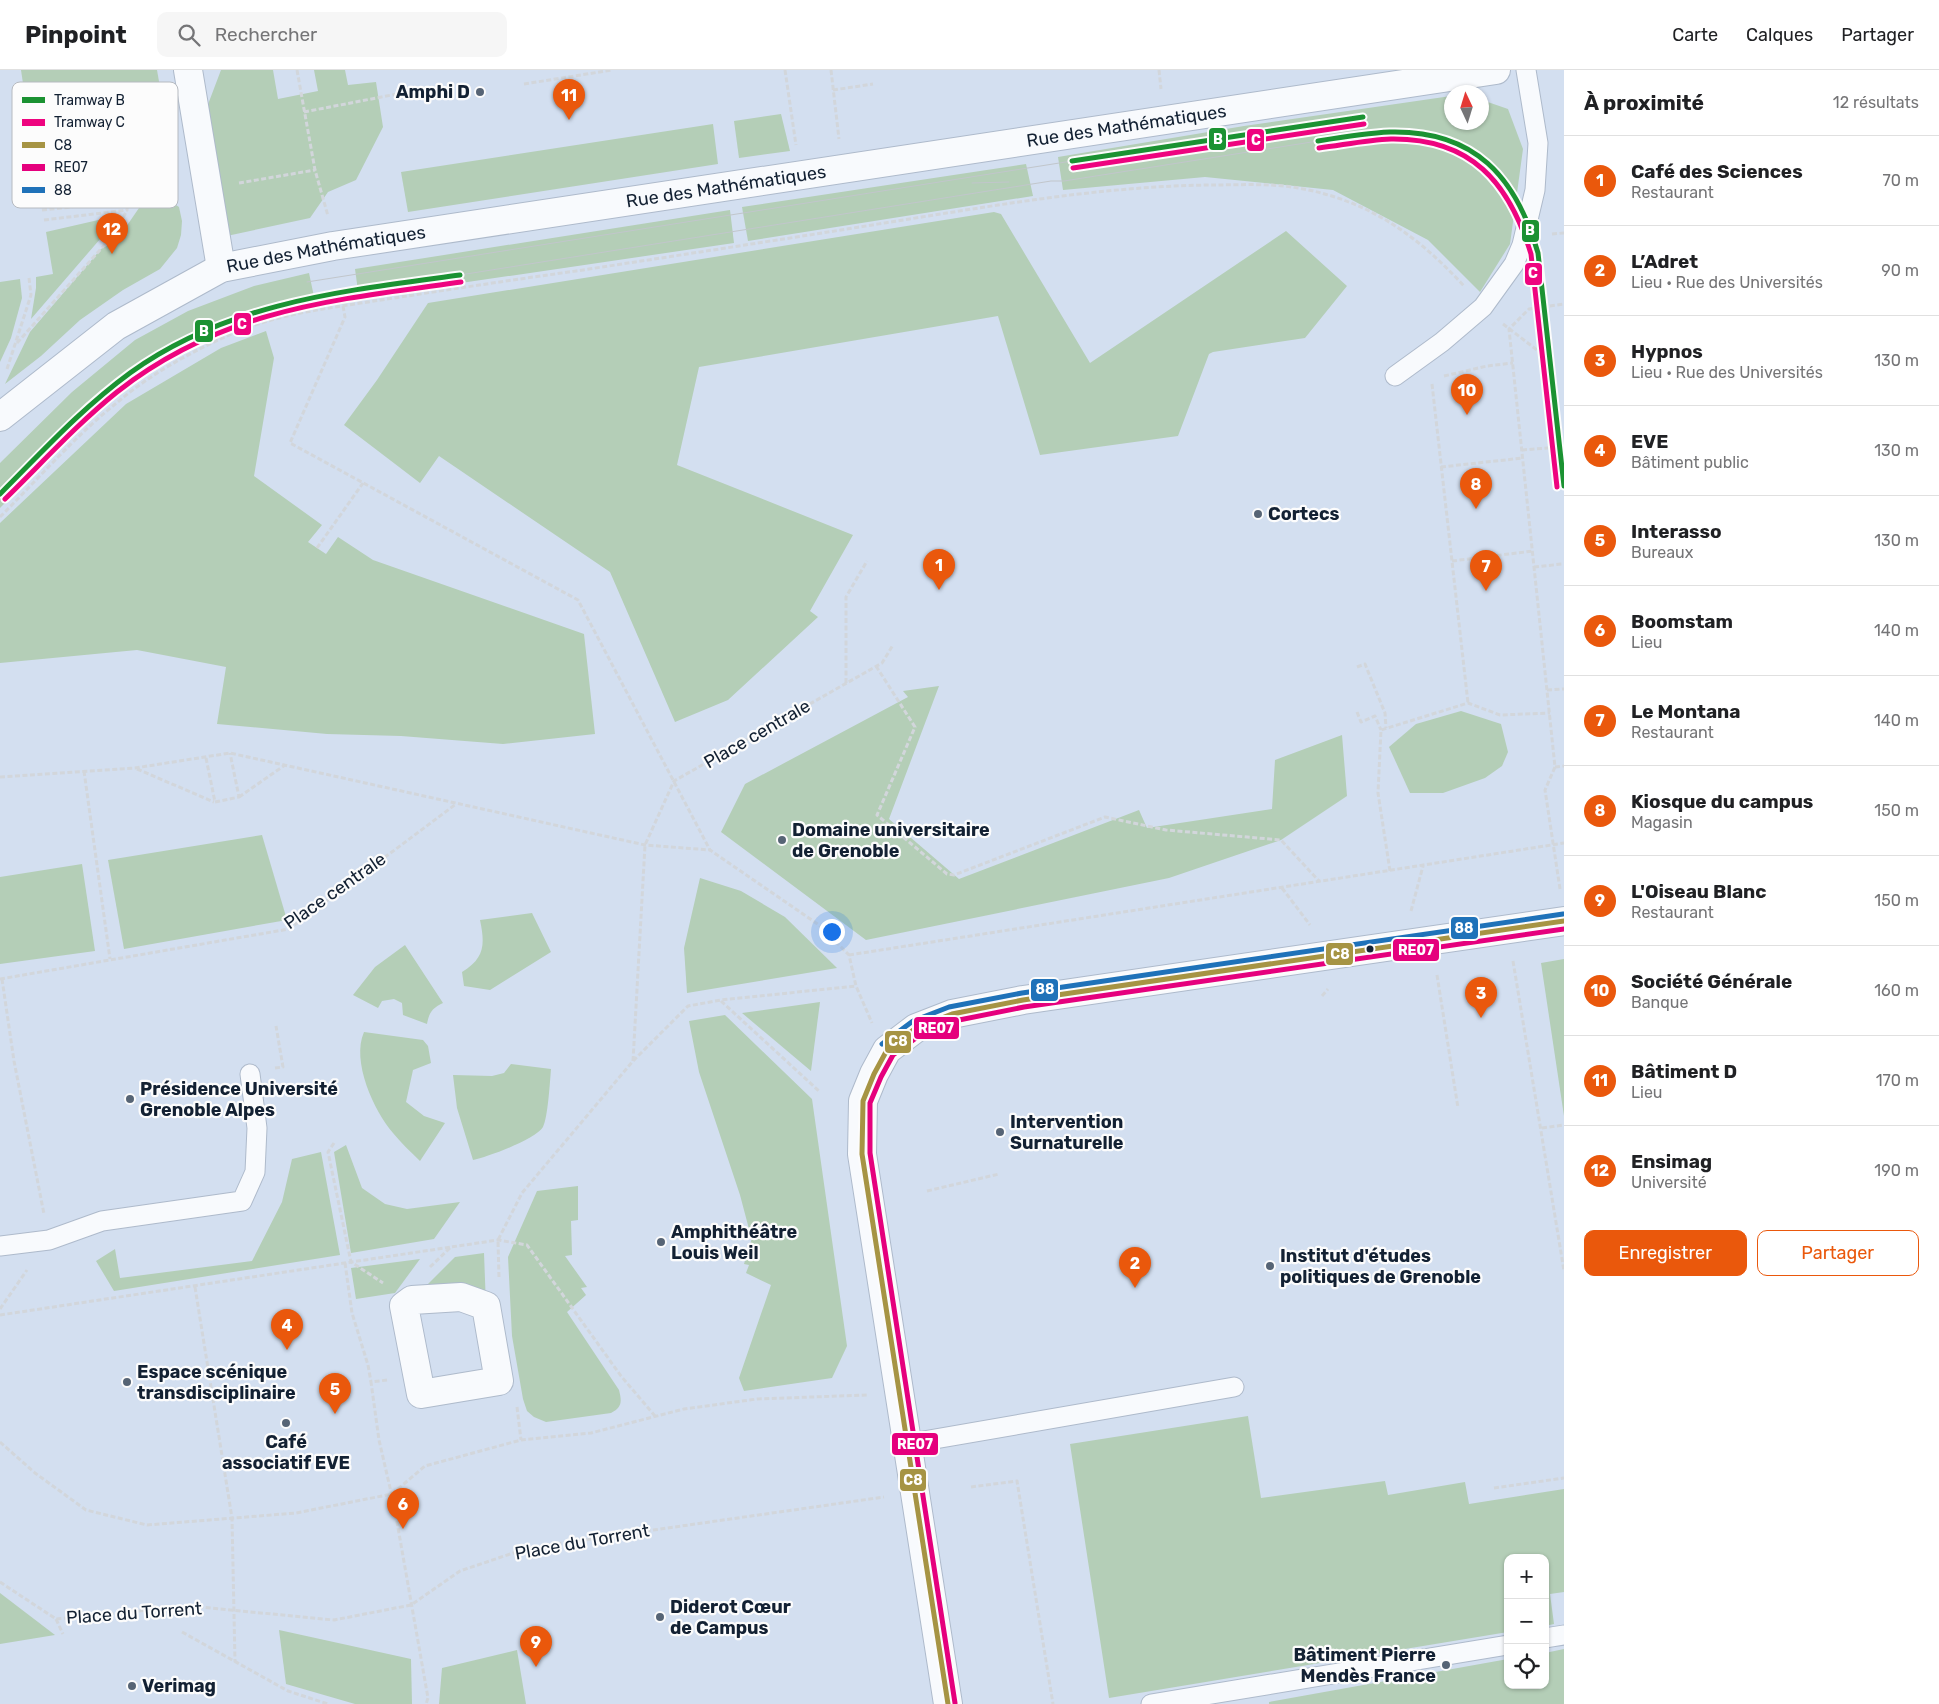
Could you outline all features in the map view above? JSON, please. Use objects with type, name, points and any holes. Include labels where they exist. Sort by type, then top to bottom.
[{"type":"street","points":[[188,70],[221,268]]},
{"type":"street","name":"Rue des Mathématiques","points":[[0,417],[116,326],[221,268],[343,244],[1496,70]]},
{"type":"street","points":[[948,1704],[862,1154],[863,1101],[874,1074],[887,1050],[916,1028],[943,1018],[1023,1000],[1562,909]]},
{"type":"lane","points":[[1395,376],[1442,342],[1483,307],[1514,264],[1522,245],[1533,203],[1538,143],[1526,70]]},
{"type":"lane","points":[[0,1246],[49,1240],[102,1221],[242,1202],[255,1172],[257,1128],[250,1074]]},
{"type":"lane","points":[[906,1444],[1234,1387]]},
{"type":"lane","points":[[1549,1637],[1564,1635]]},
{"type":"lane","points":[[1151,1704],[1504,1645]]},
{"type":"path","points":[[297,70],[315,170],[329,220]]},
{"type":"path","points":[[524,84],[612,70]]},
{"type":"path","points":[[785,70],[796,148]]},
{"type":"path","points":[[831,70],[840,142]]},
{"type":"path","points":[[1159,70],[1161,92]]},
{"type":"path","points":[[833,90],[872,84]]},
{"type":"path","points":[[304,112],[434,87]]},
{"type":"path","points":[[231,184],[315,170]]},
{"type":"path","points":[[0,517],[110,408],[140,384],[165,368],[229,334],[266,321],[343,306],[808,236],[1053,196],[1115,189],[1160,186],[1242,185],[1297,188],[1338,198],[1380,216],[1411,235],[1442,262],[1483,307],[1537,350]]},
{"type":"path","points":[[42,210],[61,208]]},
{"type":"path","points":[[44,220],[127,210]]},
{"type":"path","points":[[17,342],[116,232],[127,210]]},
{"type":"path","points":[[4,377],[31,295],[29,278]]},
{"type":"path","points":[[1562,909],[1545,790],[1555,767],[1509,329],[1529,308],[1564,304]]},
{"type":"path","points":[[343,306],[345,317],[290,443],[578,600],[710,850],[819,925],[850,955],[856,986],[865,1010],[887,1050]]},
{"type":"path","points":[[1441,377],[1487,366],[1512,363]]},
{"type":"path","points":[[1431,380],[1468,703]]},
{"type":"path","points":[[1522,450],[1548,448]]},
{"type":"path","points":[[1441,467],[1523,458]]},
{"type":"path","points":[[317,548],[363,483]]},
{"type":"path","points":[[1452,561],[1532,551]]},
{"type":"path","points":[[846,683],[846,597],[867,561]]},
{"type":"path","points":[[1534,567],[1562,564]]},
{"type":"path","name":"Place centrale","points":[[674,781],[882,663],[893,645]]},
{"type":"path","points":[[1356,667],[1365,664],[1385,713],[1386,728]]},
{"type":"path","points":[[876,666],[915,727],[877,815],[947,874],[954,875],[1105,817],[1166,830],[1282,840],[1320,882]]},
{"type":"path","points":[[1547,690],[1564,689]]},
{"type":"path","points":[[1381,730],[1468,703],[1500,716],[1550,713]]},
{"type":"path","points":[[1357,712],[1361,722],[1375,716],[1381,730],[1378,793],[1390,871]]},
{"type":"path","points":[[0,777],[135,768],[230,753],[645,845],[710,850]]},
{"type":"path","points":[[230,753],[239,797]]},
{"type":"path","points":[[206,758],[215,802]]},
{"type":"path","points":[[135,768],[215,802],[239,797],[285,765]]},
{"type":"path","points":[[1555,767],[1564,766]]},
{"type":"path","points":[[84,771],[110,960]]},
{"type":"path","points":[[633,1060],[645,845],[674,781]]},
{"type":"path","name":"Place centrale","points":[[1,979],[289,929],[457,803]]},
{"type":"path","points":[[850,955],[1564,843]]},
{"type":"path","points":[[1410,919],[1423,866]]},
{"type":"path","points":[[1282,888],[1315,932]]},
{"type":"path","points":[[1512,958],[1542,1128],[1564,1271]]},
{"type":"path","points":[[1437,975],[1458,1108]]},
{"type":"path","points":[[0,1309],[49,1240],[14,1061],[1,979]]},
{"type":"path","points":[[499,1287],[498,1240],[522,1193],[633,1060],[688,1006],[721,1000],[856,986]]},
{"type":"path","points":[[721,1000],[820,1092]]},
{"type":"path","points":[[1542,1128],[1564,1125]]},
{"type":"path","points":[[334,1143],[328,1152],[351,1262],[384,1284]]},
{"type":"path","points":[[927,1191],[999,1174]]},
{"type":"path","points":[[0,1316],[451,1247]]},
{"type":"path","points":[[345,1263],[352,1312],[368,1365],[371,1382]]},
{"type":"path","points":[[195,1287],[232,1518],[235,1662]]},
{"type":"path","points":[[0,1442],[35,1474],[86,1510],[147,1525],[296,1513],[392,1494],[425,1466],[521,1440],[591,1433],[684,1409],[738,1402],[873,1394]]},
{"type":"path","points":[[517,1406],[521,1440]]},
{"type":"path","points":[[1494,1488],[1564,1478]]},
{"type":"path","points":[[971,1487],[1017,1480],[1053,1704]]},
{"type":"path","points":[[392,1494],[428,1698],[426,1704]]},
{"type":"path","name":"Place du Torrent","points":[[0,1582],[56,1619],[189,1606],[334,1620],[412,1606],[460,1570],[528,1548],[889,1496]]},
{"type":"path","points":[[177,1616],[179,1608]]},
{"type":"path","points":[[56,1619],[64,1634]]},
{"type":"path","points":[[182,1632],[288,1691],[328,1704]]},
{"type":"green space","points":[[21,70],[157,70],[159,82],[23,82]]},
{"type":"green space","points":[[221,70],[273,70],[278,99],[318,91],[314,70],[345,70],[348,85],[376,82],[383,127],[356,180],[328,192],[310,218],[222,237],[207,107]]},
{"type":"green space","points":[[1444,97],[1444,130],[1489,130],[1489,102],[1508,109],[1523,149],[1510,244],[1480,292],[1428,240],[1333,190],[1205,177],[1063,190],[1058,157],[1244,126]]},
{"type":"green space","points":[[781,114],[790,151],[739,158],[734,121]]},
{"type":"green space","points":[[713,124],[718,164],[408,212],[401,172]]},
{"type":"green space","points":[[1026,164],[1033,196],[748,241],[742,207]]},
{"type":"green space","points":[[179,207],[182,221],[181,235],[177,248],[160,269],[123,290],[80,320],[41,356],[5,384],[30,332],[101,249],[117,240],[139,208]]},
{"type":"green space","points":[[730,210],[734,243],[359,298],[355,269]]},
{"type":"green space","points":[[994,212],[1001,214],[1090,363],[1286,231],[1347,286],[1305,338],[1209,354],[1178,436],[1040,455],[998,316],[699,367],[677,465],[853,535],[810,611],[818,617],[728,700],[675,722],[610,572],[439,456],[420,483],[344,425],[377,380],[428,303]]},
{"type":"green space","points":[[107,218],[107,231],[31,319],[36,277],[53,274],[46,232]]},
{"type":"green space","points":[[309,273],[316,306],[260,316],[230,327],[159,363],[105,401],[0,508],[0,463],[72,392],[135,340],[188,311],[254,286]]},
{"type":"green space","points":[[20,279],[22,298],[11,338],[0,362],[0,282]]},
{"type":"green space","points":[[266,331],[274,358],[254,476],[322,525],[308,542],[326,554],[338,537],[373,560],[584,634],[595,734],[503,744],[401,736],[327,734],[217,724],[226,667],[137,650],[0,663],[0,523],[126,404],[221,348]]},
{"type":"green space","points":[[939,686],[889,819],[959,879],[1139,810],[1147,828],[1272,809],[1275,760],[1342,735],[1347,796],[1281,840],[1169,878],[866,940],[721,832],[745,784],[908,697],[903,691]]},
{"type":"green space","points":[[1461,711],[1501,724],[1508,752],[1502,766],[1485,778],[1443,793],[1410,793],[1389,747],[1416,724]]},
{"type":"green space","points":[[262,835],[287,920],[124,949],[108,860]]},
{"type":"green space","points":[[82,864],[95,951],[0,964],[0,877]]},
{"type":"green space","points":[[700,878],[741,891],[785,917],[837,968],[687,993],[684,948]]},
{"type":"green space","points":[[532,913],[551,952],[490,990],[464,986],[462,972],[470,967],[482,950],[483,936],[480,920]]},
{"type":"green space","points":[[405,945],[443,1003],[432,1011],[427,1024],[403,1015],[402,1003],[394,999],[382,1001],[378,1008],[353,995],[375,967]]},
{"type":"green space","points":[[1564,959],[1564,1116],[1541,963]]},
{"type":"green space","points":[[820,1002],[811,1071],[742,1013]]},
{"type":"green space","points":[[725,1015],[812,1099],[847,1346],[832,1378],[744,1391],[739,1378],[771,1285],[746,1273],[749,1265],[744,1264],[755,1228],[749,1229],[740,1195],[699,1072],[689,1021]]},
{"type":"green space","points":[[364,1032],[423,1040],[428,1046],[431,1063],[413,1070],[406,1102],[424,1116],[445,1123],[420,1161],[386,1124],[372,1099],[362,1071],[360,1057]]},
{"type":"green space","points":[[511,1064],[551,1069],[545,1122],[539,1132],[522,1142],[473,1160],[457,1108],[453,1075],[492,1076],[504,1073]]},
{"type":"green space","points":[[346,1145],[362,1188],[385,1204],[407,1209],[460,1202],[434,1239],[351,1253],[334,1152]]},
{"type":"green space","points":[[321,1152],[340,1255],[114,1291],[96,1261],[115,1249],[120,1278],[252,1261],[282,1202],[292,1159]]},
{"type":"green space","points":[[578,1186],[578,1220],[571,1221],[572,1255],[565,1256],[587,1287],[581,1288],[586,1295],[567,1312],[619,1390],[621,1401],[617,1409],[611,1413],[546,1422],[534,1417],[527,1411],[523,1399],[512,1336],[508,1257],[537,1191]]},
{"type":"green space","points":[[484,1253],[486,1306],[412,1300],[455,1257]]},
{"type":"green space","points":[[420,1259],[395,1293],[356,1299],[351,1268]]},
{"type":"green space","points":[[1248,1416],[1261,1498],[1385,1481],[1388,1495],[1465,1482],[1469,1504],[1564,1489],[1564,1592],[1550,1594],[1554,1624],[1549,1625],[1549,1554],[1504,1554],[1504,1633],[1109,1698],[1070,1444]]},
{"type":"green space","points":[[0,1593],[55,1635],[0,1644]]},
{"type":"green space","points":[[279,1630],[411,1659],[412,1704],[355,1704],[286,1684]]},
{"type":"green space","points":[[1564,1649],[1564,1704],[1269,1704],[1269,1702],[1504,1660],[1504,1689],[1549,1689],[1549,1652]]},
{"type":"green space","points":[[517,1650],[526,1704],[439,1704],[442,1668]]},
{"type":"tram line","name":"B","points":[[1072,161],[1363,117]]},
{"type":"tram line","name":"C","points":[[1073,168],[1364,124]]},
{"type":"tram line","name":"B","points":[[1318,141],[1390,132],[1420,134],[1446,139],[1468,149],[1488,163],[1504,181],[1518,202],[1538,253],[1564,486]]},
{"type":"tram line","name":"C","points":[[1319,148],[1391,139],[1419,141],[1444,146],[1465,156],[1483,169],[1498,186],[1522,228],[1531,254],[1557,487]]},
{"type":"tram line","points":[[460,275],[1051,181],[1064,181],[1318,141]]},
{"type":"tram line","points":[[307,282],[1072,161]]},
{"type":"tram line","points":[[972,183],[1009,182]]},
{"type":"tram line","name":"B","points":[[0,494],[63,431],[112,387],[168,349],[207,330],[247,315],[288,303],[330,294],[460,275]]},
{"type":"tram line","name":"C","points":[[5,499],[102,404],[157,364],[197,342],[239,325],[324,303],[461,282]]},
{"type":"transit line","name":"88","points":[[882,1044],[913,1021],[949,1007],[1022,993],[1563,914]]},
{"type":"transit line","name":"C8","points":[[948,1704],[862,1154],[863,1101],[874,1074],[887,1050],[916,1028],[952,1014],[1023,1000],[1564,921]]},
{"type":"transit line","name":"RE07","points":[[955,1703],[870,1153],[870,1103],[893,1055],[920,1035],[954,1021],[1024,1007],[1564,929]]},
{"type":"place","name":"Amphi D","points":[[480,92]]},
{"type":"place","name":"Bâtiment D","points":[[569,120]]},
{"type":"place","name":"Ensimag","points":[[112,254]]},
{"type":"place","name":"Société Générale","points":[[1467,415]]},
{"type":"place","name":"Kiosque du campus","points":[[1476,509]]},
{"type":"place","name":"Cortecs","points":[[1258,514]]},
{"type":"place","name":"Café des Sciences","points":[[939,590]]},
{"type":"place","name":"Le Montana","points":[[1486,591]]},
{"type":"place","name":"Domaine universitaire de Grenoble","points":[[782,840]]},
{"type":"place","name":"Hypnos","points":[[1481,1018]]},
{"type":"place","name":"Présidence Université Grenoble Alpes","points":[[130,1099]]},
{"type":"place","name":"Intervention Surnaturelle","points":[[1000,1132]]},
{"type":"place","name":"Amphithéâtre Louis Weil","points":[[661,1242]]},
{"type":"place","name":"Institut d'études politiques de Grenoble","points":[[1270,1266]]},
{"type":"place","name":"L’Adret","points":[[1135,1288]]},
{"type":"place","name":"EVE","points":[[287,1350]]},
{"type":"place","name":"Espace scénique transdisciplinaire","points":[[127,1382]]},
{"type":"place","name":"Interasso","points":[[335,1414]]},
{"type":"place","name":"Café associatif EVE","points":[[286,1423]]},
{"type":"place","name":"Boomstam","points":[[403,1529]]},
{"type":"place","name":"Diderot Cœur de Campus","points":[[660,1617]]},
{"type":"place","name":"Bâtiment Pierre Mendès France","points":[[1446,1665]]},
{"type":"place","name":"L'Oiseau Blanc","points":[[536,1667]]},
{"type":"place","name":"Verimag","points":[[132,1686]]}]
